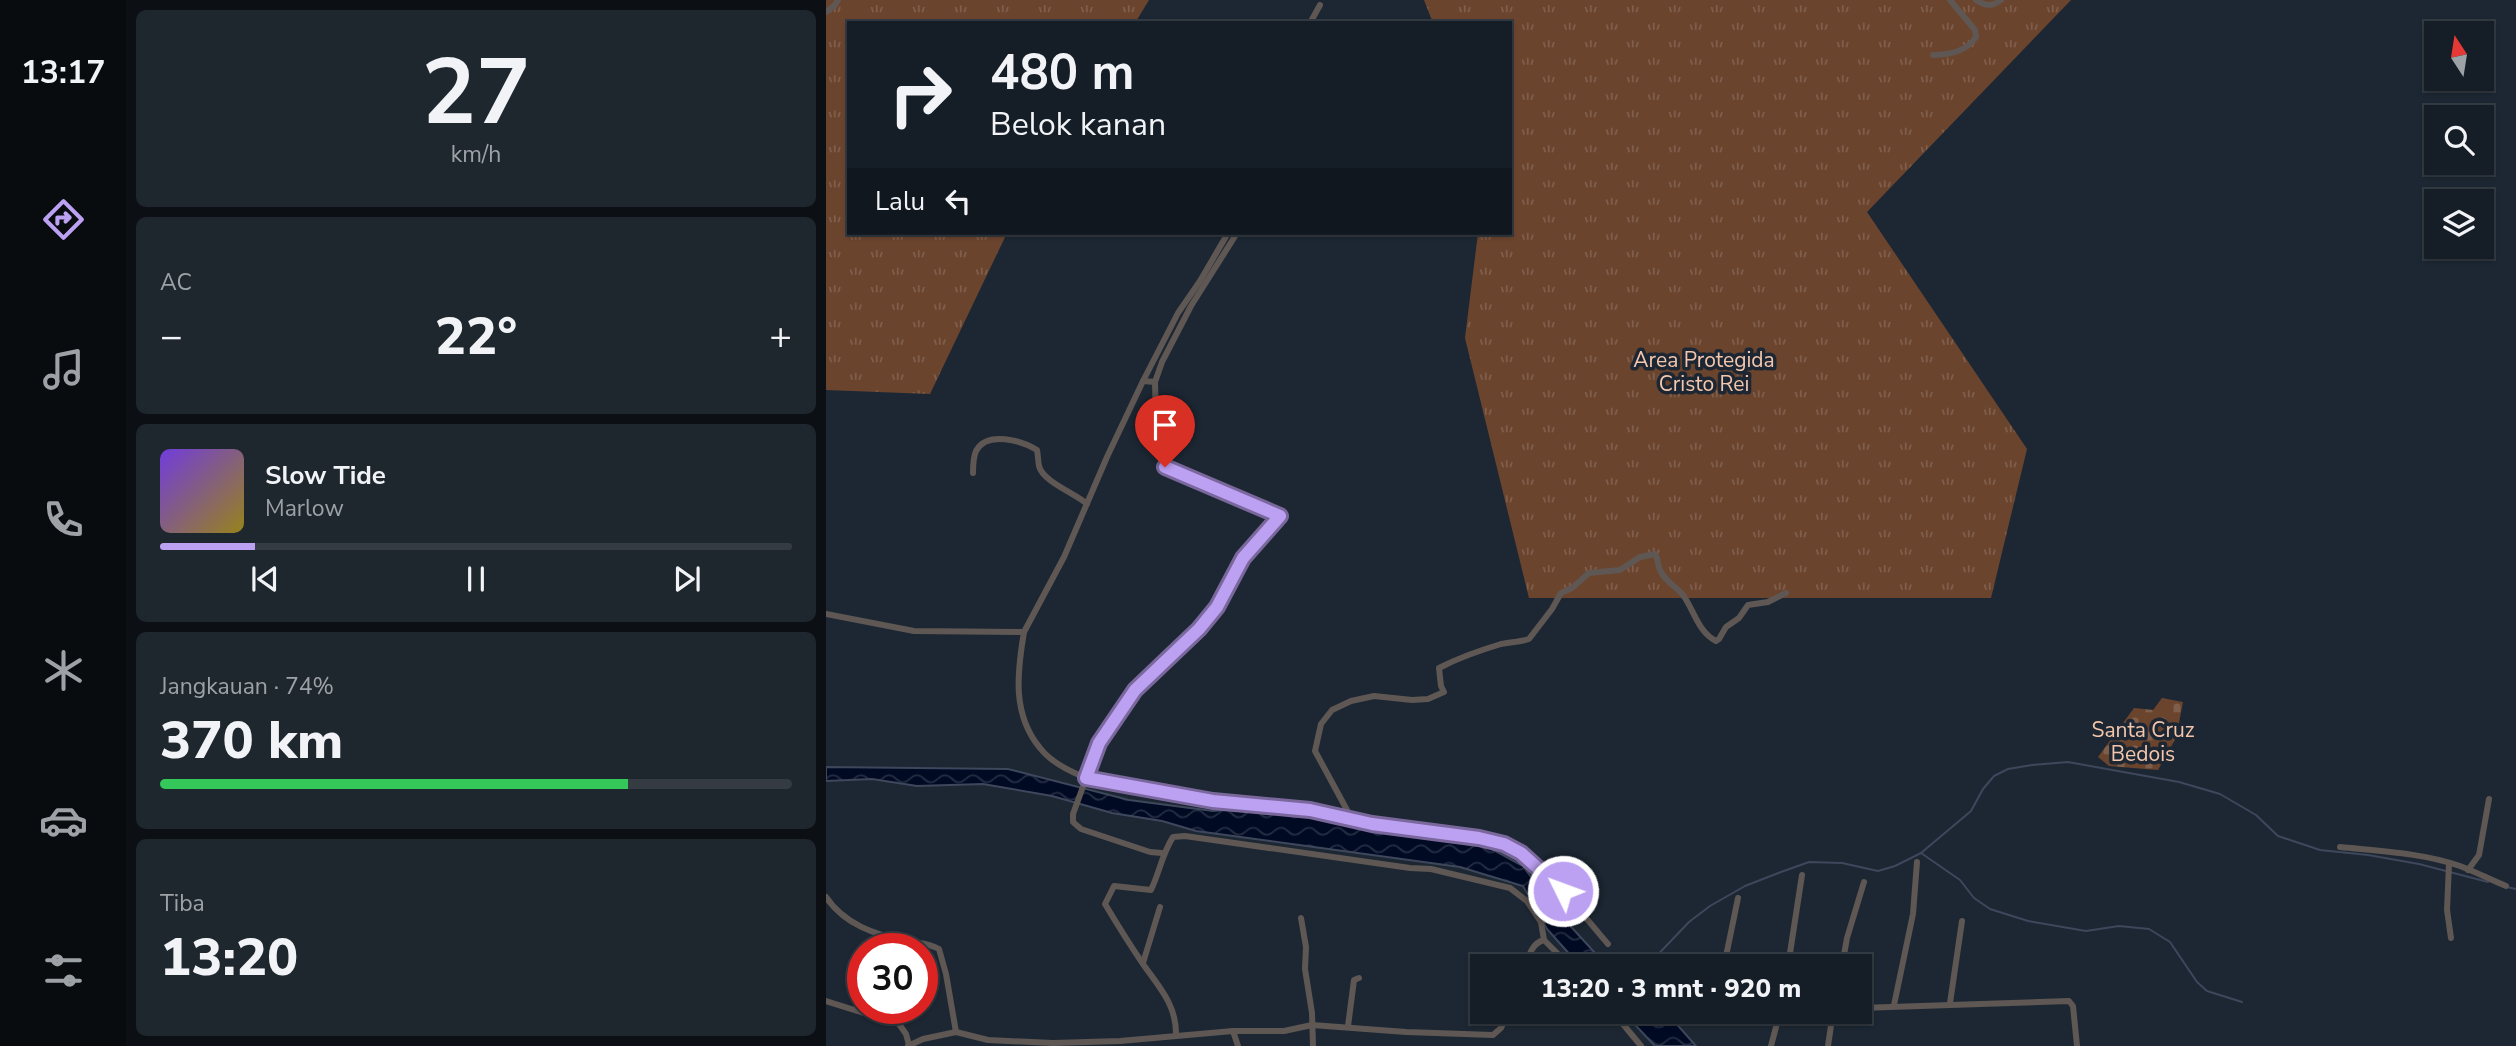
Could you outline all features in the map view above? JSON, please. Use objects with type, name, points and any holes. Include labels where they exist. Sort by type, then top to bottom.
[{"type":"street","points":[[826,12],[838,0]]},
{"type":"street","points":[[1933,55],[1961,50],[1976,37],[1975,30],[1951,0]]},
{"type":"street","points":[[1976,0],[1988,5],[2001,0]]},
{"type":"street","points":[[1311,21],[1320,5]]},
{"type":"street","points":[[1227,235],[1178,313],[1143,381],[1064,557],[1024,632],[1017,693],[1028,731],[1041,750],[1084,781],[1201,799],[1310,810],[1372,824],[1479,838],[1504,844],[1521,853],[1563,891],[1608,944]]},
{"type":"street","points":[[1162,853],[1081,828],[1073,822],[1073,814],[1099,743],[1135,690],[1199,629],[1217,607],[1243,558],[1280,516],[1165,467],[1156,429],[1155,382],[1162,362],[1191,306],[1236,235]]},
{"type":"street","points":[[1143,381],[1155,382]]},
{"type":"street","points":[[973,473],[977,450],[985,442],[1004,439],[1030,446],[1038,450],[1040,469],[1045,476],[1076,494],[1087,504]]},
{"type":"street","points":[[1343,817],[1347,810],[1315,751],[1321,724],[1332,710],[1351,701],[1374,696],[1412,700],[1428,699],[1444,692],[1439,668],[1461,657],[1529,639],[1561,593],[1572,588],[1589,573],[1620,570],[1640,557],[1655,554],[1659,570],[1671,586],[1680,591],[1709,637],[1716,640],[1726,627],[1739,618],[1748,605],[1768,601],[1786,593]]},
{"type":"street","points":[[826,614],[914,631],[1024,632]]},
{"type":"street","points":[[2468,870],[2479,855],[2489,799]]},
{"type":"street","points":[[1176,1036],[1176,1024],[1164,990],[1105,904],[1114,886],[1151,890],[1160,870],[1162,853],[1173,837],[1185,836],[1431,869],[1510,888],[1527,901],[1541,922],[1544,940],[1558,954]]},
{"type":"street","points":[[2340,847],[2376,850],[2449,863],[2506,886]]},
{"type":"street","points":[[1894,1005],[1913,914],[1917,862]]},
{"type":"street","points":[[2449,863],[2447,910],[2451,938]]},
{"type":"street","points":[[1791,954],[1802,875]]},
{"type":"street","points":[[1844,954],[1864,882]]},
{"type":"street","points":[[826,897],[835,911],[850,922],[871,931],[939,949],[956,1032]]},
{"type":"street","points":[[1726,954],[1738,898]]},
{"type":"street","points":[[1143,963],[1160,907]]},
{"type":"street","points":[[1301,918],[1306,947],[1305,969],[1313,1046]]},
{"type":"street","points":[[1950,1003],[1962,921]]},
{"type":"street","points":[[1529,954],[1538,942],[1544,940]]},
{"type":"street","points":[[1348,1026],[1353,980],[1359,978]]},
{"type":"street","points":[[826,1001],[899,1024],[909,1045],[956,1032],[1012,1044],[1233,1031],[1284,1031],[1312,1025],[1493,1035],[1503,1024]]},
{"type":"street","points":[[1872,1007],[2069,1001],[2073,1006],[2077,1046]]},
{"type":"street","points":[[1623,1024],[1641,1046]]},
{"type":"street","points":[[1771,1046],[1777,1024]]},
{"type":"street","points":[[1828,1046],[1831,1024]]},
{"type":"street","points":[[1233,1031],[1238,1046]]},
{"type":"green space","points":[[826,0],[1149,0],[1136,21],[847,21],[847,235],[1006,235],[930,394],[826,390]]},
{"type":"green space","name":"Area Protegida Cristo Rei","points":[[1424,0],[2071,0],[1867,212],[2027,449],[1991,598],[1529,598],[1465,338],[1478,235],[1512,235],[1512,21],[1432,21]]},
{"type":"green space","name":"Santa Cruz Bedois","points":[[2162,698],[2183,702],[2176,738],[2158,770],[2109,766],[2098,757],[2134,708],[2153,710]]},
{"type":"water","points":[[826,767],[1008,769],[1129,800],[1213,811],[1243,808],[1286,810],[1381,829],[1441,835],[1481,843],[1523,866],[1553,907],[1596,954],[1569,954],[1547,929],[1523,886],[1460,867],[1196,831],[1162,821],[1112,813],[1052,796],[983,784],[917,786],[872,779],[826,781]]},
{"type":"water","points":[[1634,1024],[1677,1024],[1696,1046],[1655,1046]]},
{"type":"waterway","points":[[1658,954],[1689,922],[1710,906],[1745,886],[1809,862],[1842,863],[1878,871],[1921,853],[1971,811],[1994,776],[2008,769],[2032,765],[2068,762],[2179,782],[2220,794],[2256,815],[2278,836],[2320,850],[2419,864],[2488,882]]},
{"type":"waterway","points":[[1921,853],[1960,880],[1974,898],[1990,909],[2028,921],[2086,931],[2119,926],[2149,929],[2170,942],[2197,982],[2207,991],[2242,1002]]},
{"type":"waterway","points":[[2507,887],[2516,889]]},
{"type":"route","points":[[1165,467],[1280,516],[1243,558],[1217,607],[1199,629],[1135,690],[1099,743],[1086,778],[1213,801],[1310,810],[1372,824],[1479,838],[1504,844],[1521,853],[1563,891]]}]
